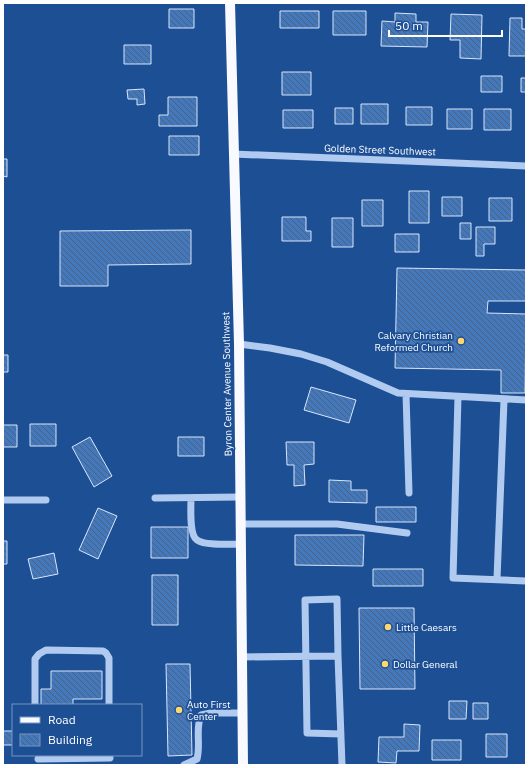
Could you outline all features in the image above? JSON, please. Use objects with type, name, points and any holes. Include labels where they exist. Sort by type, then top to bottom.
[{"type":"main road","name":"Byron Center Avenue Southwest","points":[[230,3],[239,344],[243,765]]},
{"type":"street","name":"Golden Street Southwest","points":[[233,154],[526,166]]},
{"type":"street","points":[[239,344],[301,354],[327,362],[398,394],[526,400]]},
{"type":"street","points":[[406,394],[409,493]]},
{"type":"street","points":[[458,397],[453,578],[526,581]]},
{"type":"street","points":[[497,579],[504,400]]},
{"type":"street","points":[[155,498],[240,497]]},
{"type":"street","points":[[191,498],[192,526],[194,537],[198,541],[241,544]]},
{"type":"street","points":[[3,500],[46,500]]},
{"type":"street","points":[[241,524],[337,524],[407,533]]},
{"type":"street","points":[[341,734],[308,733],[305,600],[337,599],[342,765]]},
{"type":"street","points":[[35,704],[35,659],[39,654],[46,650],[102,651],[106,653],[109,658],[109,704]]},
{"type":"street","points":[[242,657],[338,656]]},
{"type":"street","points":[[184,765],[197,759],[198,723],[202,715],[212,712],[243,713]]},
{"type":"street","points":[[39,760],[110,759]]},
{"type":"building","points":[[169,9],[194,9],[194,28],[169,28]]},
{"type":"building","points":[[280,11],[319,11],[319,28],[280,28]]},
{"type":"building","points":[[333,11],[366,11],[366,35],[333,35]]},
{"type":"building","points":[[395,13],[416,14],[416,22],[428,22],[427,47],[381,46],[382,21],[395,22]]},
{"type":"building","points":[[451,14],[482,15],[481,59],[460,58],[460,40],[450,40]]},
{"type":"building","points":[[510,18],[522,18],[522,29],[526,29],[526,56],[509,56]]},
{"type":"building","points":[[124,45],[151,45],[151,64],[124,64]]},
{"type":"building","points":[[282,72],[311,72],[311,95],[282,95]]},
{"type":"building","points":[[481,76],[502,76],[502,92],[481,92]]},
{"type":"building","points":[[521,78],[526,78],[526,92],[521,92]]},
{"type":"building","points":[[144,89],[145,104],[137,105],[137,99],[128,99],[127,90]]},
{"type":"building","points":[[168,97],[197,97],[197,126],[159,126],[159,115],[168,115]]},
{"type":"building","points":[[361,104],[388,104],[388,124],[361,124]]},
{"type":"building","points":[[406,107],[432,107],[432,125],[406,125]]},
{"type":"building","points":[[335,108],[353,108],[353,124],[335,124]]},
{"type":"building","points":[[447,109],[472,109],[472,129],[447,129]]},
{"type":"building","points":[[484,109],[511,109],[511,130],[484,130]]},
{"type":"building","points":[[283,110],[313,110],[313,128],[283,128]]},
{"type":"building","points":[[169,136],[199,136],[199,155],[169,155]]},
{"type":"building","points":[[3,159],[7,159],[7,177],[3,176]]},
{"type":"building","points":[[409,191],[429,191],[429,223],[409,223]]},
{"type":"building","points":[[442,197],[462,197],[462,216],[442,216]]},
{"type":"building","points":[[489,198],[512,198],[512,221],[489,221]]},
{"type":"building","points":[[362,200],[383,200],[383,226],[362,226]]},
{"type":"building","points":[[282,217],[306,217],[306,231],[311,231],[311,241],[282,241]]},
{"type":"building","points":[[332,218],[353,218],[353,247],[332,247]]},
{"type":"building","points":[[460,223],[471,223],[471,239],[460,239]]},
{"type":"building","points":[[476,227],[495,227],[495,244],[484,244],[484,256],[476,256]]},
{"type":"building","points":[[191,230],[191,264],[108,265],[108,286],[60,286],[60,231]]},
{"type":"building","points":[[395,234],[419,234],[419,252],[395,252]]},
{"type":"building","name":"Calvary Christian Reformed Church","points":[[397,268],[526,270],[526,301],[488,301],[487,313],[526,314],[525,393],[501,393],[501,370],[395,368]]},
{"type":"building","points":[[3,355],[8,355],[8,372],[3,372]]},
{"type":"building","points":[[311,387],[356,400],[349,423],[304,410]]},
{"type":"building","points":[[30,424],[56,424],[56,446],[30,446]]},
{"type":"building","points":[[3,425],[17,425],[17,447],[3,447]]},
{"type":"building","points":[[90,437],[112,476],[94,487],[72,447]]},
{"type":"building","points":[[178,437],[204,437],[204,456],[178,456]]},
{"type":"building","points":[[286,442],[314,442],[314,464],[304,465],[305,485],[294,486],[294,465],[287,465]]},
{"type":"building","points":[[329,480],[351,481],[351,490],[367,490],[367,503],[329,502]]},
{"type":"building","points":[[376,507],[416,507],[416,522],[376,522]]},
{"type":"building","points":[[98,508],[117,516],[98,559],[79,550]]},
{"type":"building","points":[[151,527],[188,527],[188,558],[151,558]]},
{"type":"building","points":[[295,535],[364,535],[363,566],[295,565]]},
{"type":"building","points":[[3,541],[7,541],[7,564],[3,564]]},
{"type":"building","points":[[54,553],[58,574],[33,579],[28,559]]},
{"type":"building","points":[[373,569],[423,569],[423,586],[373,586]]},
{"type":"building","points":[[152,575],[178,575],[178,625],[152,625]]},
{"type":"building","points":[[359,608],[414,608],[415,689],[360,689]]},
{"type":"building","name":"Auto First Center","points":[[166,664],[190,664],[192,755],[168,756]]},
{"type":"building","points":[[51,671],[102,671],[102,699],[73,699],[73,704],[41,704],[41,689],[51,689]]},
{"type":"building","points":[[449,701],[467,701],[466,719],[449,719]]},
{"type":"building","points":[[473,703],[488,703],[488,719],[473,719]]},
{"type":"building","points":[[404,724],[420,725],[419,751],[397,751],[396,763],[378,762],[379,737],[404,737]]},
{"type":"building","points":[[3,731],[12,731],[12,745],[3,745]]},
{"type":"building","points":[[486,734],[507,734],[507,757],[486,757]]},
{"type":"building","points":[[432,740],[461,740],[461,760],[432,760]]},
{"type":"place","name":"Calvary Christian Reformed Church","points":[[461,341]]},
{"type":"place","name":"Little Caesars","points":[[388,627]]},
{"type":"place","name":"Dollar General","points":[[385,664]]},
{"type":"place","name":"Auto First Center","points":[[179,710]]}]
